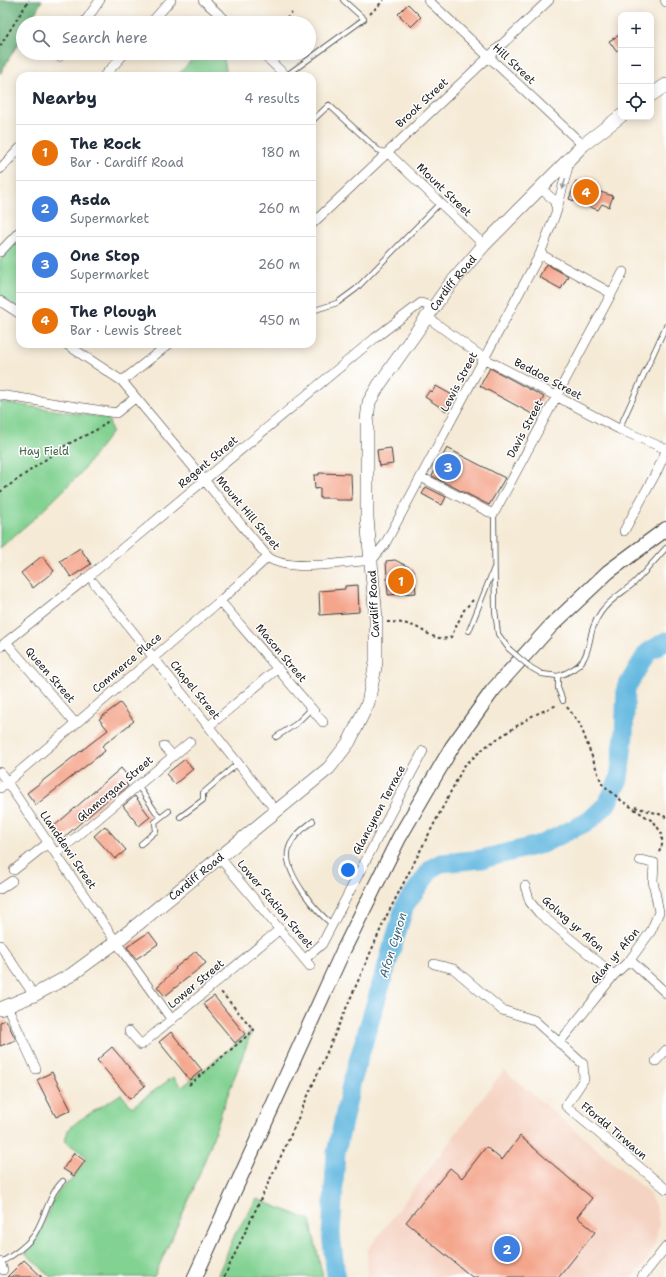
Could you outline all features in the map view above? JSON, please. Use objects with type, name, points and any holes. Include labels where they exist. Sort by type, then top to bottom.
[{"type":"main road","points":[[654,93],[666,85]]},
{"type":"main road","name":"Cardiff Road","points":[[3,1008],[34,996],[71,975],[116,942],[329,768],[349,742],[368,703],[376,662],[376,622],[368,518],[367,420],[369,402],[379,385],[448,286],[484,245],[583,145],[618,118]]},
{"type":"main road","points":[[195,1277],[342,951],[399,838],[452,747],[493,690],[550,627],[608,572],[666,529]]},
{"type":"street","points":[[89,16],[100,0]]},
{"type":"street","points":[[157,16],[171,0]]},
{"type":"street","points":[[203,0],[221,16]]},
{"type":"street","name":"Hill Street","points":[[428,0],[583,145]]},
{"type":"street","name":"Brook Street","points":[[316,220],[549,0]]},
{"type":"street","points":[[108,72],[119,60]]},
{"type":"street","points":[[269,60],[282,72]]},
{"type":"street","points":[[0,169],[16,152]]},
{"type":"street","name":"Mount Street","points":[[388,153],[484,245]]},
{"type":"street","name":"Lewis Street","points":[[372,560],[385,544],[540,254],[557,210],[570,158]]},
{"type":"street","points":[[540,188],[554,200],[557,210]]},
{"type":"street","points":[[0,252],[16,236]]},
{"type":"street","points":[[540,254],[611,293]]},
{"type":"street","name":"Davis Street","points":[[494,513],[623,272]]},
{"type":"street","points":[[0,301],[16,311]]},
{"type":"street","name":"Regent Street","points":[[3,645],[205,480],[279,417],[421,303],[430,312]]},
{"type":"street","name":"Beddoe Street","points":[[430,312],[485,359],[555,397],[619,429],[666,450]]},
{"type":"street","name":"Mount Hill Street","points":[[72,348],[122,382],[268,557],[275,562],[289,564],[372,560]]},
{"type":"street","points":[[122,382],[164,348]]},
{"type":"street","points":[[0,395],[116,413],[135,398]]},
{"type":"street","points":[[624,531],[657,471],[666,450]]},
{"type":"street","points":[[421,477],[489,512],[494,513]]},
{"type":"street","name":"Commerce Place","points":[[4,785],[220,601],[268,557]]},
{"type":"street","name":"Chapel Street","points":[[94,583],[237,764],[277,812]]},
{"type":"street","name":"Mason Street","points":[[220,601],[323,722]]},
{"type":"street","name":"Queen Street","points":[[3,645],[75,723]]},
{"type":"street","points":[[208,726],[278,668]]},
{"type":"street","name":"Glamorgan Street","points":[[56,854],[190,742]]},
{"type":"street","points":[[164,746],[173,756]]},
{"type":"street","name":"Glancynon Terrace","points":[[308,963],[322,944],[423,751]]},
{"type":"street","name":"Llanddewi Street","points":[[0,772],[4,785],[56,854],[116,942],[172,1020]]},
{"type":"street","points":[[14,870],[48,843]]},
{"type":"street","name":"Lower Station Street","points":[[220,858],[308,963]]},
{"type":"street","points":[[640,860],[654,863]]},
{"type":"street","name":"Glan yr Afon","points":[[559,1043],[614,975],[630,960],[651,931],[659,912],[653,881],[654,863]]},
{"type":"street","points":[[0,889],[12,881]]},
{"type":"street","name":"Golwg yr Afon","points":[[525,886],[530,902],[539,913],[614,975]]},
{"type":"street","name":"Lower Street","points":[[130,1031],[141,1045],[280,929]]},
{"type":"street","points":[[0,945],[34,996]]},
{"type":"street","points":[[630,960],[666,993]]},
{"type":"street","points":[[434,964],[454,969],[502,1010],[534,1020],[559,1043]]},
{"type":"street","points":[[3,1008],[36,1069]]},
{"type":"street","name":"Ffordd Tirwaun","points":[[559,1043],[583,1064],[584,1078],[566,1106],[666,1189]]},
{"type":"street","points":[[656,1061],[665,1052]]},
{"type":"street","points":[[642,1277],[666,1247]]},
{"type":"lane","points":[[316,54],[364,19],[343,0]]},
{"type":"lane","points":[[291,72],[308,60]]},
{"type":"lane","points":[[316,117],[329,105],[378,150],[388,153]]},
{"type":"lane","points":[[316,310],[338,303],[356,289],[440,202]]},
{"type":"lane","points":[[619,429],[666,326]]},
{"type":"lane","points":[[494,513],[495,610],[498,634],[509,649],[530,667],[542,674],[558,676],[571,671],[584,660],[590,646],[593,627],[601,611],[635,582],[666,548]]},
{"type":"lane","points":[[469,631],[495,565]]},
{"type":"lane","points":[[558,676],[558,688],[563,701]]},
{"type":"lane","points":[[276,737],[296,724],[312,708]]},
{"type":"lane","points":[[180,817],[203,800],[203,793],[237,764]]},
{"type":"lane","points":[[138,786],[160,818]]},
{"type":"lane","points":[[141,844],[156,832],[155,822],[169,811]]},
{"type":"lane","points":[[313,821],[292,841],[288,851],[288,862],[294,879],[325,919],[332,924]]},
{"type":"lane","points":[[1,1265],[20,1252],[33,1237],[56,1188],[63,1181]]},
{"type":"path","points":[[19,16],[29,0]]},
{"type":"path","points":[[364,19],[384,0]]},
{"type":"path","points":[[289,16],[292,13]]},
{"type":"path","points":[[0,46],[16,21]]},
{"type":"path","points":[[0,492],[66,445],[100,428],[116,413]]},
{"type":"path","points":[[376,622],[403,624],[414,627],[432,636],[445,639],[451,637],[470,602],[482,597]]},
{"type":"path","points":[[224,1277],[289,1139],[386,917],[464,766],[492,742],[532,716],[563,701],[580,724],[602,784],[622,801],[654,822],[662,834],[662,845],[654,863]]},
{"type":"path","points":[[632,807],[666,817]]},
{"type":"path","points":[[189,1085],[254,1030],[214,985]]},
{"type":"shaded area","points":[[504,1070],[648,1192],[656,1207],[659,1223],[655,1244],[647,1260],[633,1277],[367,1277],[367,1251]]},
{"type":"green space","points":[[0,0],[42,0],[34,16],[16,16],[16,47],[0,74]]},
{"type":"green space","points":[[192,60],[224,60],[226,72],[181,72]]},
{"type":"green space","points":[[16,242],[16,306],[0,295],[0,260]]},
{"type":"green space","name":"Hay Field","points":[[0,402],[108,418],[112,432],[79,475],[37,516],[0,548]]},
{"type":"green space","points":[[252,1031],[192,1193],[154,1277],[51,1277],[25,1253],[39,1232],[56,1195],[60,1189],[70,1182],[87,1157],[65,1141],[68,1130],[78,1121],[121,1094],[132,1107],[173,1077],[182,1087]]},
{"type":"green space","points":[[257,1199],[310,1220],[323,1277],[217,1277],[235,1234]]},
{"type":"building","points":[[408,4],[421,17],[411,27],[398,14]]},
{"type":"building","points":[[618,36],[618,50],[616,51],[609,41]]},
{"type":"building","points":[[576,181],[589,186],[588,188],[613,196],[609,207],[602,204],[598,210],[569,199]]},
{"type":"building","points":[[546,264],[568,276],[561,289],[539,277]]},
{"type":"building","points":[[490,368],[544,397],[534,415],[480,386]]},
{"type":"building","points":[[436,386],[454,396],[446,411],[425,397],[430,390],[432,392]]},
{"type":"building","points":[[391,448],[393,464],[379,466],[377,450]]},
{"type":"building","points":[[447,448],[505,478],[489,505],[432,476]]},
{"type":"building","points":[[319,473],[351,474],[352,500],[320,498],[320,488],[315,489],[314,475],[319,475]]},
{"type":"building","points":[[426,487],[446,497],[442,505],[422,494]]},
{"type":"building","points":[[80,548],[91,564],[71,577],[60,561]]},
{"type":"building","points":[[42,556],[54,571],[33,588],[21,573]]},
{"type":"building","points":[[395,560],[414,570],[416,593],[388,595],[386,561]]},
{"type":"building","points":[[358,585],[359,612],[320,615],[319,591],[345,589],[345,586]]},
{"type":"building","points":[[120,703],[134,721],[102,746],[105,751],[36,805],[27,793],[108,730],[99,719]]},
{"type":"building","points":[[185,759],[193,769],[175,784],[166,774]]},
{"type":"building","points":[[121,768],[130,779],[126,784],[128,786],[116,796],[114,794],[62,839],[52,828]]},
{"type":"building","points":[[135,796],[150,817],[139,826],[123,806]]},
{"type":"building","points":[[105,826],[126,850],[115,859],[94,836]]},
{"type":"building","points":[[149,932],[158,944],[136,959],[127,947]]},
{"type":"building","points":[[196,951],[206,963],[165,996],[157,987],[176,969],[175,968]]},
{"type":"building","points":[[214,996],[245,1034],[235,1043],[203,1004]]},
{"type":"building","points":[[6,1020],[16,1040],[0,1046],[0,1022]]},
{"type":"building","points":[[171,1032],[202,1070],[190,1080],[159,1042]]},
{"type":"building","points":[[112,1047],[145,1086],[130,1099],[97,1060]]},
{"type":"building","points":[[52,1072],[71,1110],[56,1117],[37,1080]]},
{"type":"building","points":[[520,1136],[592,1198],[577,1217],[595,1232],[559,1277],[472,1277],[406,1222],[450,1168],[462,1178],[486,1147],[502,1160]]},
{"type":"building","points":[[74,1153],[85,1161],[74,1176],[63,1169]]},
{"type":"building","points":[[24,1260],[42,1277],[7,1277]]},
{"type":"waterway","name":"Afon Cynon","points":[[336,1277],[331,1234],[336,1153],[352,1081],[405,905],[432,868],[441,863],[482,859],[542,844],[589,821],[607,804],[619,779],[624,735],[626,688],[647,653],[666,641]]},
{"type":"place","name":"The Plough","points":[[586,192]]},
{"type":"place","name":"One Stop","points":[[448,467]]},
{"type":"place","name":"The Rock","points":[[401,581]]},
{"type":"place","name":"Asda","points":[[507,1249]]}]
